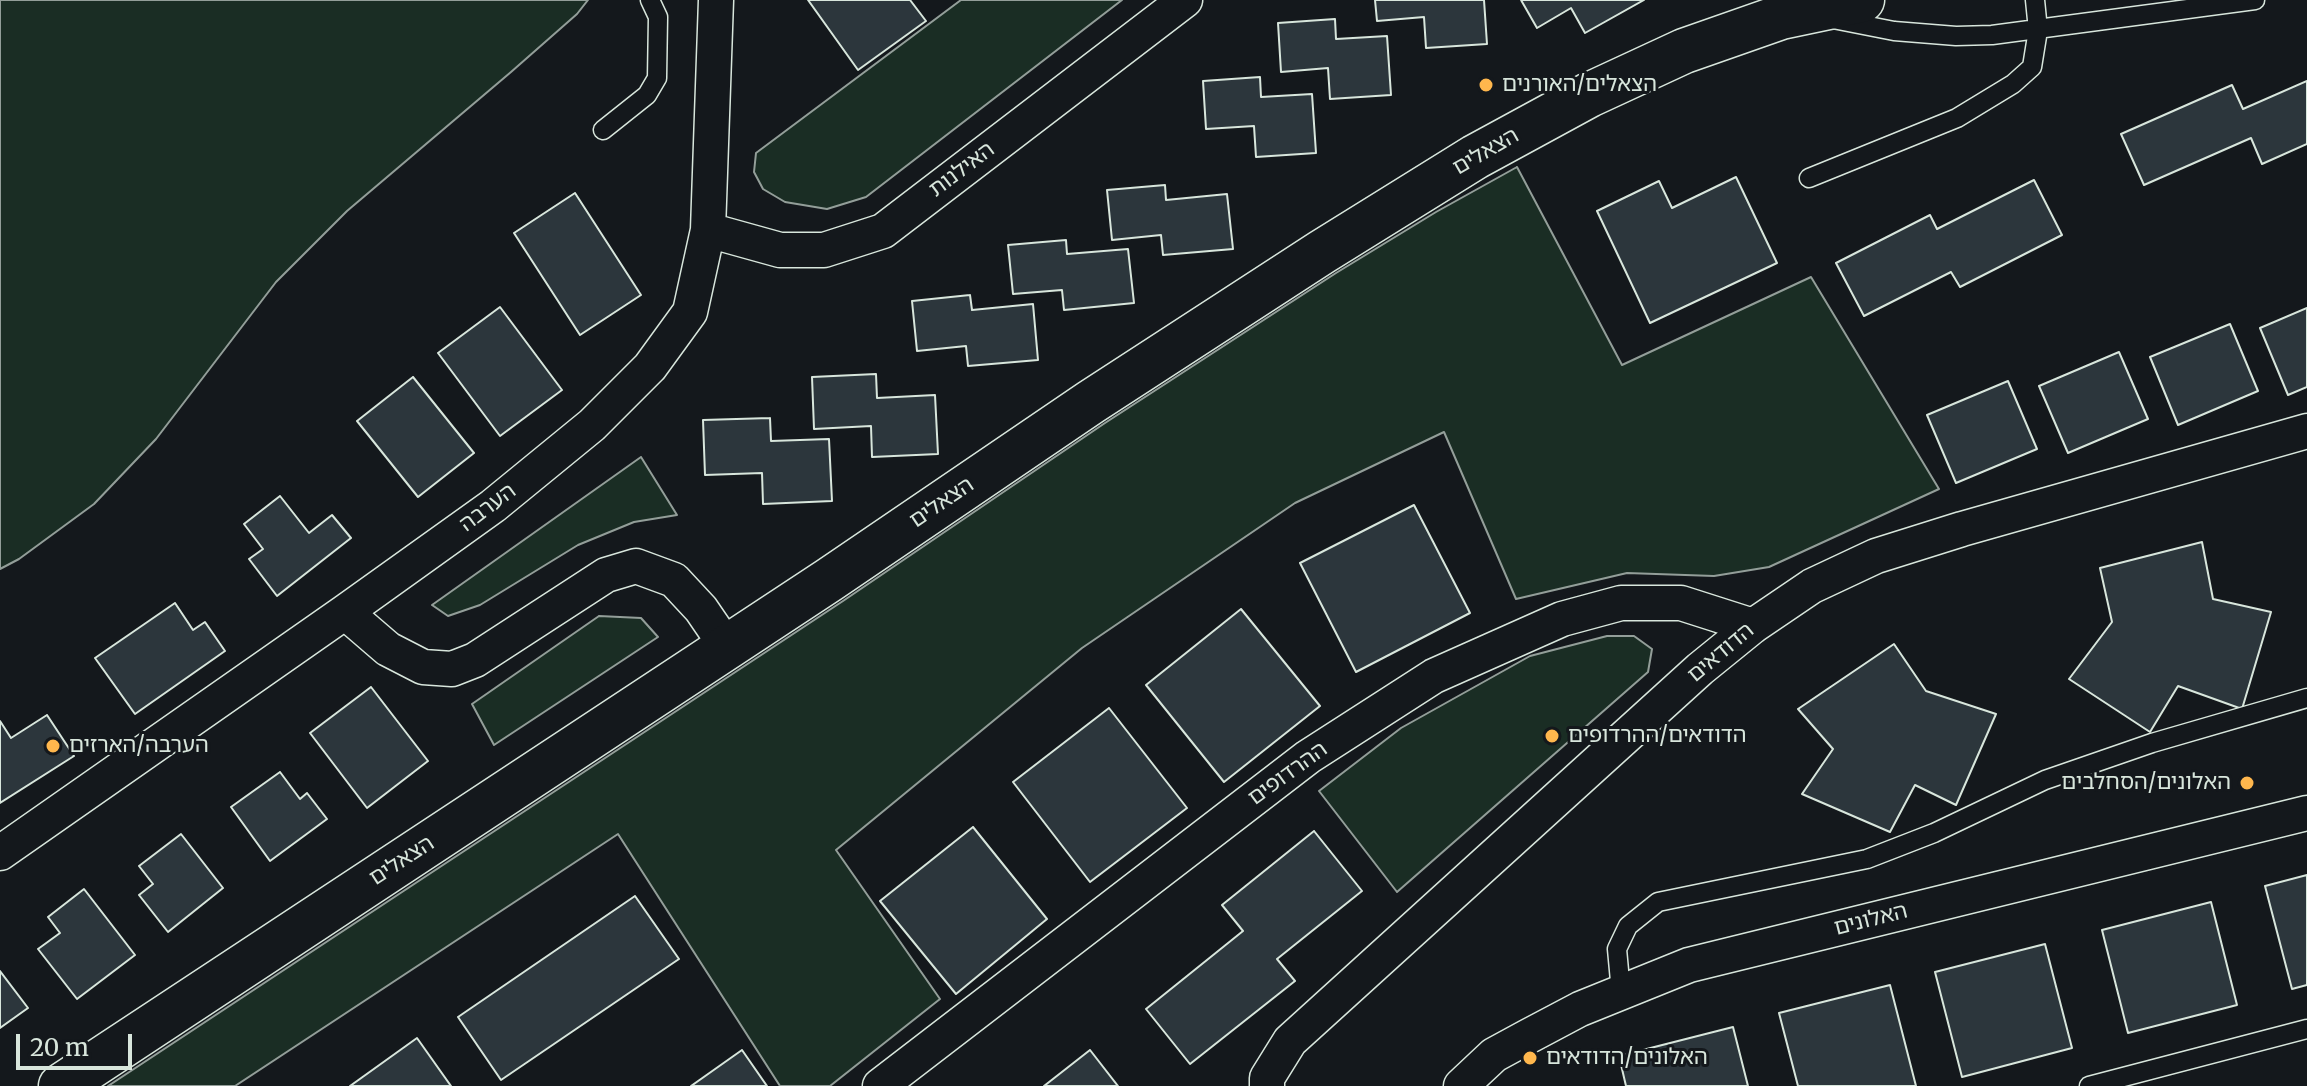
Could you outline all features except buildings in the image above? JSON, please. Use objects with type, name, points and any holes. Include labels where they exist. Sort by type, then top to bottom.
[{"type":"street","name":"הערבה","points":[[0,853],[493,506],[592,425],[650,367],[690,312],[708,230],[716,0]]},
{"type":"street","name":"האילנות","points":[[708,230],[780,250],[824,250],[883,231],[1185,0]]},
{"type":"street","name":"הצאלים","points":[[61,1086],[727,647],[1103,393],[1475,157],[1589,95],[1684,51],[1745,15],[1799,13],[1862,0]]},
{"type":"street","name":"הדודאים","points":[[1267,1086],[1267,1078],[1290,1041],[1700,669],[1753,626],[1812,586],[1876,556],[1962,529],[2307,431]]},
{"type":"street","points":[[345,612],[388,649],[423,667],[452,669],[475,660],[606,575],[636,566],[674,580],[701,609],[727,647]]},
{"type":"street","name":"ההרדופים","points":[[880,1086],[1308,757],[1434,676],[1562,619],[1621,603],[1681,603],[1753,626]]},
{"type":"street","name":"האלונים","points":[[1461,1086],[1494,1055],[1580,1009],[1689,965],[2307,813]]},
{"type":"lane","points":[[603,130],[647,95],[657,78],[658,17],[650,0]]},
{"type":"lane","points":[[1809,178],[1957,118],[2013,84],[2032,67],[2038,30],[2035,0]]},
{"type":"lane","points":[[1799,13],[1894,31],[1956,36],[1992,35],[2255,0]]},
{"type":"lane","points":[[1621,992],[1617,949],[1628,926],[1658,902],[1867,859],[1934,833],[2045,780],[2152,743],[2307,698]]},
{"type":"lane","points":[[2089,1086],[2307,1029]]},
{"type":"green space","points":[[0,0],[588,0],[577,14],[511,72],[347,211],[276,282],[156,439],[94,504],[19,559],[0,569]]},
{"type":"green space","points":[[961,0],[1122,0],[866,197],[827,209],[785,202],[763,189],[754,172],[756,153]]},
{"type":"green space","points":[[1517,167],[1622,365],[1811,277],[1939,489],[1769,567],[1714,576],[1627,573],[1516,599],[1444,432],[1295,503],[1082,648],[836,850],[940,999],[830,1086],[780,1086],[618,834],[235,1086],[108,1086],[843,601],[1105,423],[1336,273]]},
{"type":"green space","points":[[641,457],[677,515],[634,522],[578,545],[480,605],[448,616],[432,605]]},
{"type":"green space","points":[[599,616],[641,618],[658,637],[494,745],[472,704]]},
{"type":"green space","points":[[1607,636],[1634,636],[1652,649],[1648,672],[1397,892],[1319,791],[1401,728],[1530,656]]},
{"type":"place","name":"הצאלים/האורנים","points":[[1486,85]]},
{"type":"place","name":"הדודאים/ההרדופים","points":[[1552,736]]},
{"type":"place","name":"הערבה/הארזים","points":[[53,746]]},
{"type":"place","name":"האלונים/הסחלבים","points":[[2247,783]]},
{"type":"place","name":"האלונים/הדודאים","points":[[1530,1058]]}]
